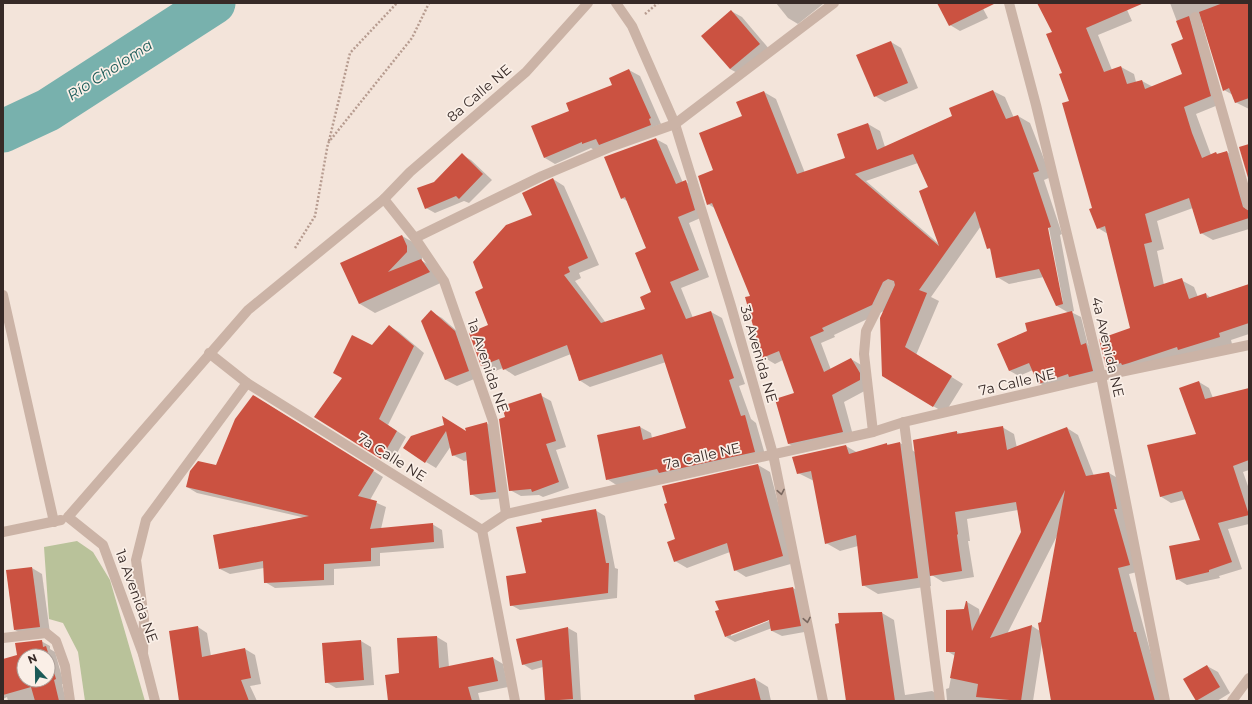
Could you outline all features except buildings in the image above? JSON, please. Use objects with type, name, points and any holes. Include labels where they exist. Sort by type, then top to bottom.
[{"type":"street","name":"8a Calle NE","points":[[384,199],[410,172],[526,72],[588,3]]},
{"type":"street","name":"3a Avenida NE","points":[[616,3],[632,26],[675,124],[773,454],[823,701]]},
{"type":"street","points":[[415,238],[549,173],[613,146],[675,124],[834,3]]},
{"type":"street","name":"4a Avenida NE","points":[[1009,3],[1036,105],[1101,376],[1165,701]]},
{"type":"street","points":[[1195,17],[1249,205]]},
{"type":"street","name":"1a Avenida NE","points":[[384,199],[415,238],[444,281],[493,421],[506,514]]},
{"type":"street","points":[[3,532],[54,522],[68,517],[209,353],[248,310],[384,199]]},
{"type":"street","points":[[873,432],[864,354],[866,331],[889,285]]},
{"type":"street","points":[[3,295],[54,522]]},
{"type":"street","name":"7a Calle NE","points":[[209,353],[247,383],[482,530],[506,514],[873,432],[904,422],[1101,376],[1249,345]]},
{"type":"street","points":[[143,654],[144,619],[136,560],[146,520],[247,383]]},
{"type":"street","points":[[904,422],[940,701]]},
{"type":"street","name":"1a Avenida NE","points":[[68,517],[103,545],[143,654],[155,701]]},
{"type":"street","points":[[482,530],[515,701]]},
{"type":"street","points":[[3,638],[46,633],[56,641],[65,666],[70,701]]},
{"type":"street","points":[[1232,701],[1249,678]]},
{"type":"path","points":[[291,254],[315,216],[328,143],[350,53],[397,3]]},
{"type":"path","points":[[328,143],[412,38],[429,3]]},
{"type":"green space","points":[[77,541],[93,552],[110,580],[145,701],[85,701],[78,652],[63,623],[49,619],[44,547]]},
{"type":"waterway","name":"Río Choloma","points":[[3,131],[48,110],[214,3]]}]
